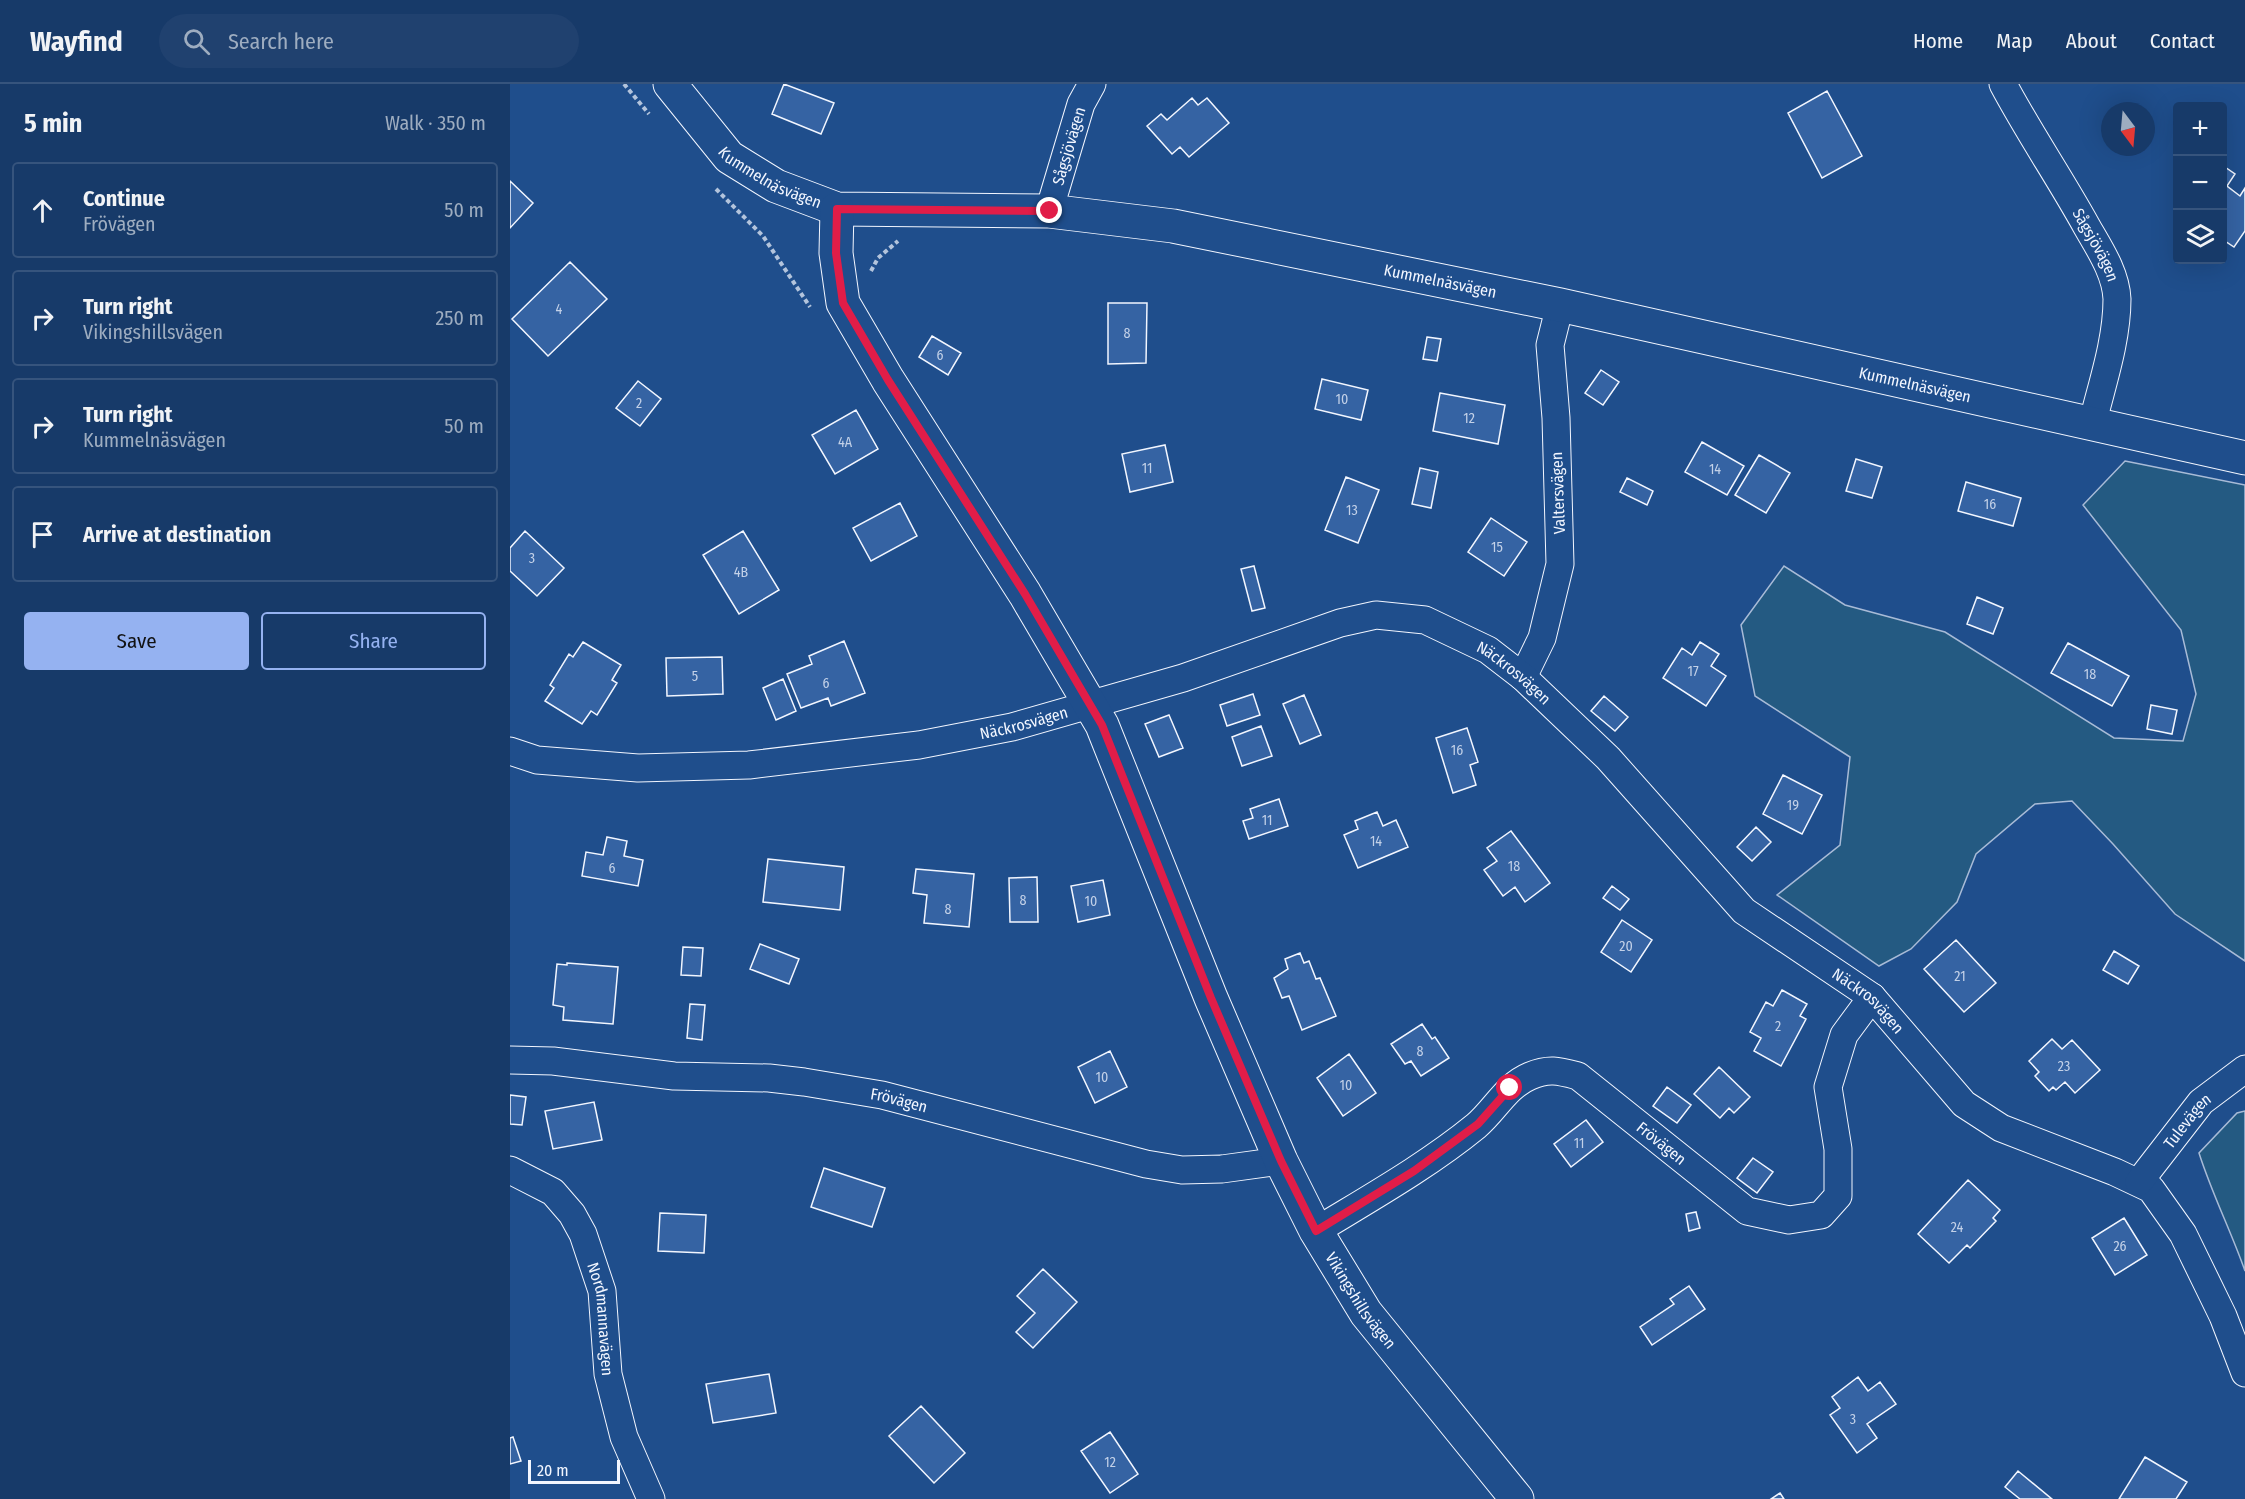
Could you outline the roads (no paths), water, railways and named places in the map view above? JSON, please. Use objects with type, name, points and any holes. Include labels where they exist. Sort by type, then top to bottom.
[{"type":"street","name":"Kummelnäsvägen","points":[[670,84],[729,157],[776,186],[837,209],[1050,211],[1173,225],[1560,305],[2245,458]]},
{"type":"street","name":"Sågsjövägen","points":[[1050,211],[1081,104],[1092,84]]},
{"type":"street","name":"Sågsjövägen","points":[[2003,84],[2108,264],[2117,296],[2115,325],[2092,425]]},
{"type":"street","name":"Vikingshillsvägen","points":[[837,209],[836,253],[843,303],[888,380],[1025,594],[1102,725],[1211,998],[1281,1161],[1316,1231],[1366,1313],[1517,1499]]},
{"type":"street","name":"Valtersvägen","points":[[1523,677],[1542,638],[1560,564],[1556,418],[1550,345],[1560,305]]},
{"type":"street","name":"Näckrosvägen","points":[[510,751],[537,760],[638,768],[749,765],[919,745],[1012,728],[1183,678],[1340,623],[1376,615],[1425,620],[1488,650],[1523,677],[1608,758],[1744,911],[1872,997],[1964,1104],[2001,1128],[2139,1182],[2151,1190],[2183,1234],[2223,1316],[2245,1373]]},
{"type":"street","name":"Frövägen","points":[[1316,1231],[1414,1171],[1469,1131],[1510,1088],[1529,1076],[1555,1069],[1578,1076],[1747,1210],[1789,1220],[1821,1215],[1838,1196],[1838,1149],[1828,1087],[1844,1035],[1872,997]]},
{"type":"street","name":"Frövägen","points":[[510,1060],[553,1061],[674,1076],[769,1078],[882,1095],[1146,1164],[1182,1170],[1281,1161]]},
{"type":"street","name":"Tulevägen","points":[[2139,1182],[2201,1102],[2245,1069]]},
{"type":"street","name":"Nordmannavägen","points":[[510,1170],[553,1192],[572,1214],[583,1234],[602,1291],[608,1374],[624,1437],[651,1499]]}]
